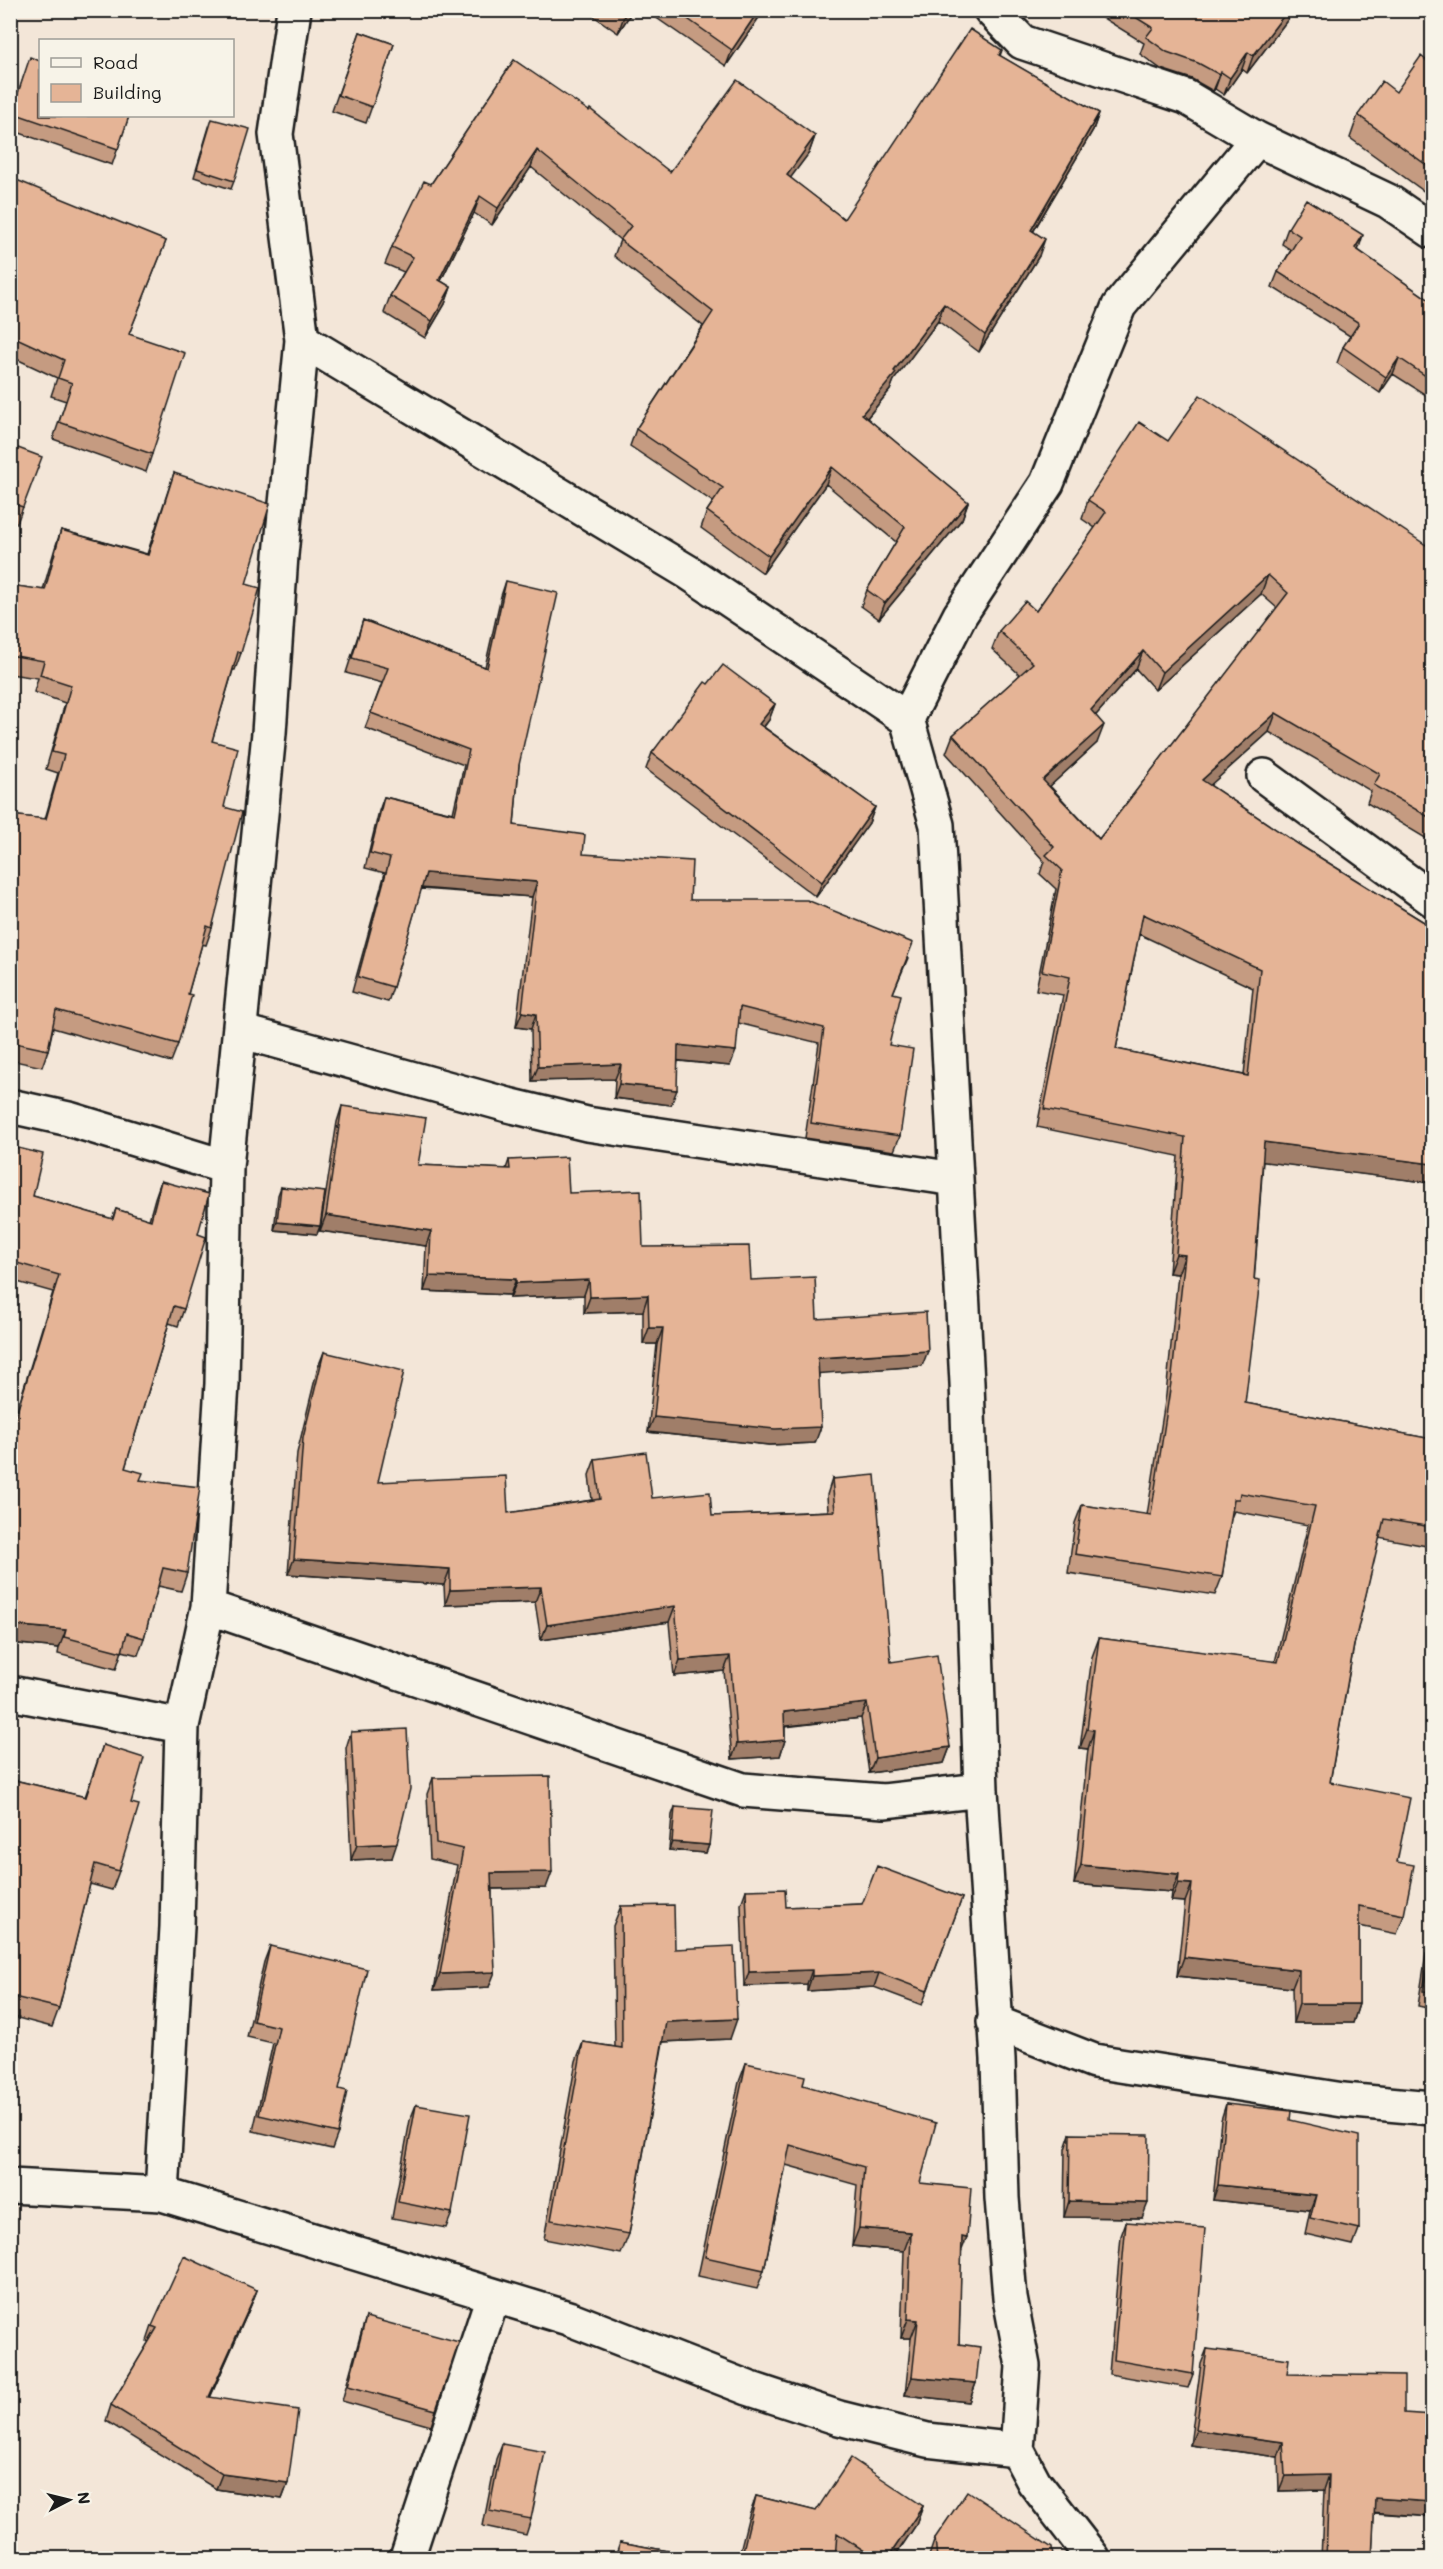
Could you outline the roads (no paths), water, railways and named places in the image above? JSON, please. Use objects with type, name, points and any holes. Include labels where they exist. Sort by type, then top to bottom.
[{"type":"street","points":[[162,2194],[177,1927],[182,1726],[208,1606],[222,1384],[226,1167],[302,340],[276,134],[294,10]]},
{"type":"street","points":[[991,10],[1022,42],[1186,97],[1257,139],[1388,201],[1432,231]]},
{"type":"street","points":[[908,719],[960,615],[1047,483],[1119,306],[1257,139]]},
{"type":"street","points":[[302,340],[688,573],[908,719],[937,825],[968,1383],[981,1790],[998,2059],[1002,2198],[1010,2298],[1023,2366],[1017,2450],[1034,2482],[1093,2559]]},
{"type":"street","points":[[1264,776],[1432,899]]},
{"type":"street","points":[[240,1031],[508,1105],[587,1124],[955,1179]]},
{"type":"street","points":[[10,1106],[69,1119],[226,1167]]},
{"type":"street","points":[[208,1606],[743,1790],[884,1801],[981,1790]]},
{"type":"street","points":[[10,1693],[182,1726]]},
{"type":"street","points":[[994,2022],[1094,2061],[1343,2100],[1432,2108]]},
{"type":"street","points":[[10,2186],[162,2194],[568,2318],[748,2388],[839,2418],[927,2440],[1017,2450]]},
{"type":"street","points":[[407,2559],[493,2296]]}]
